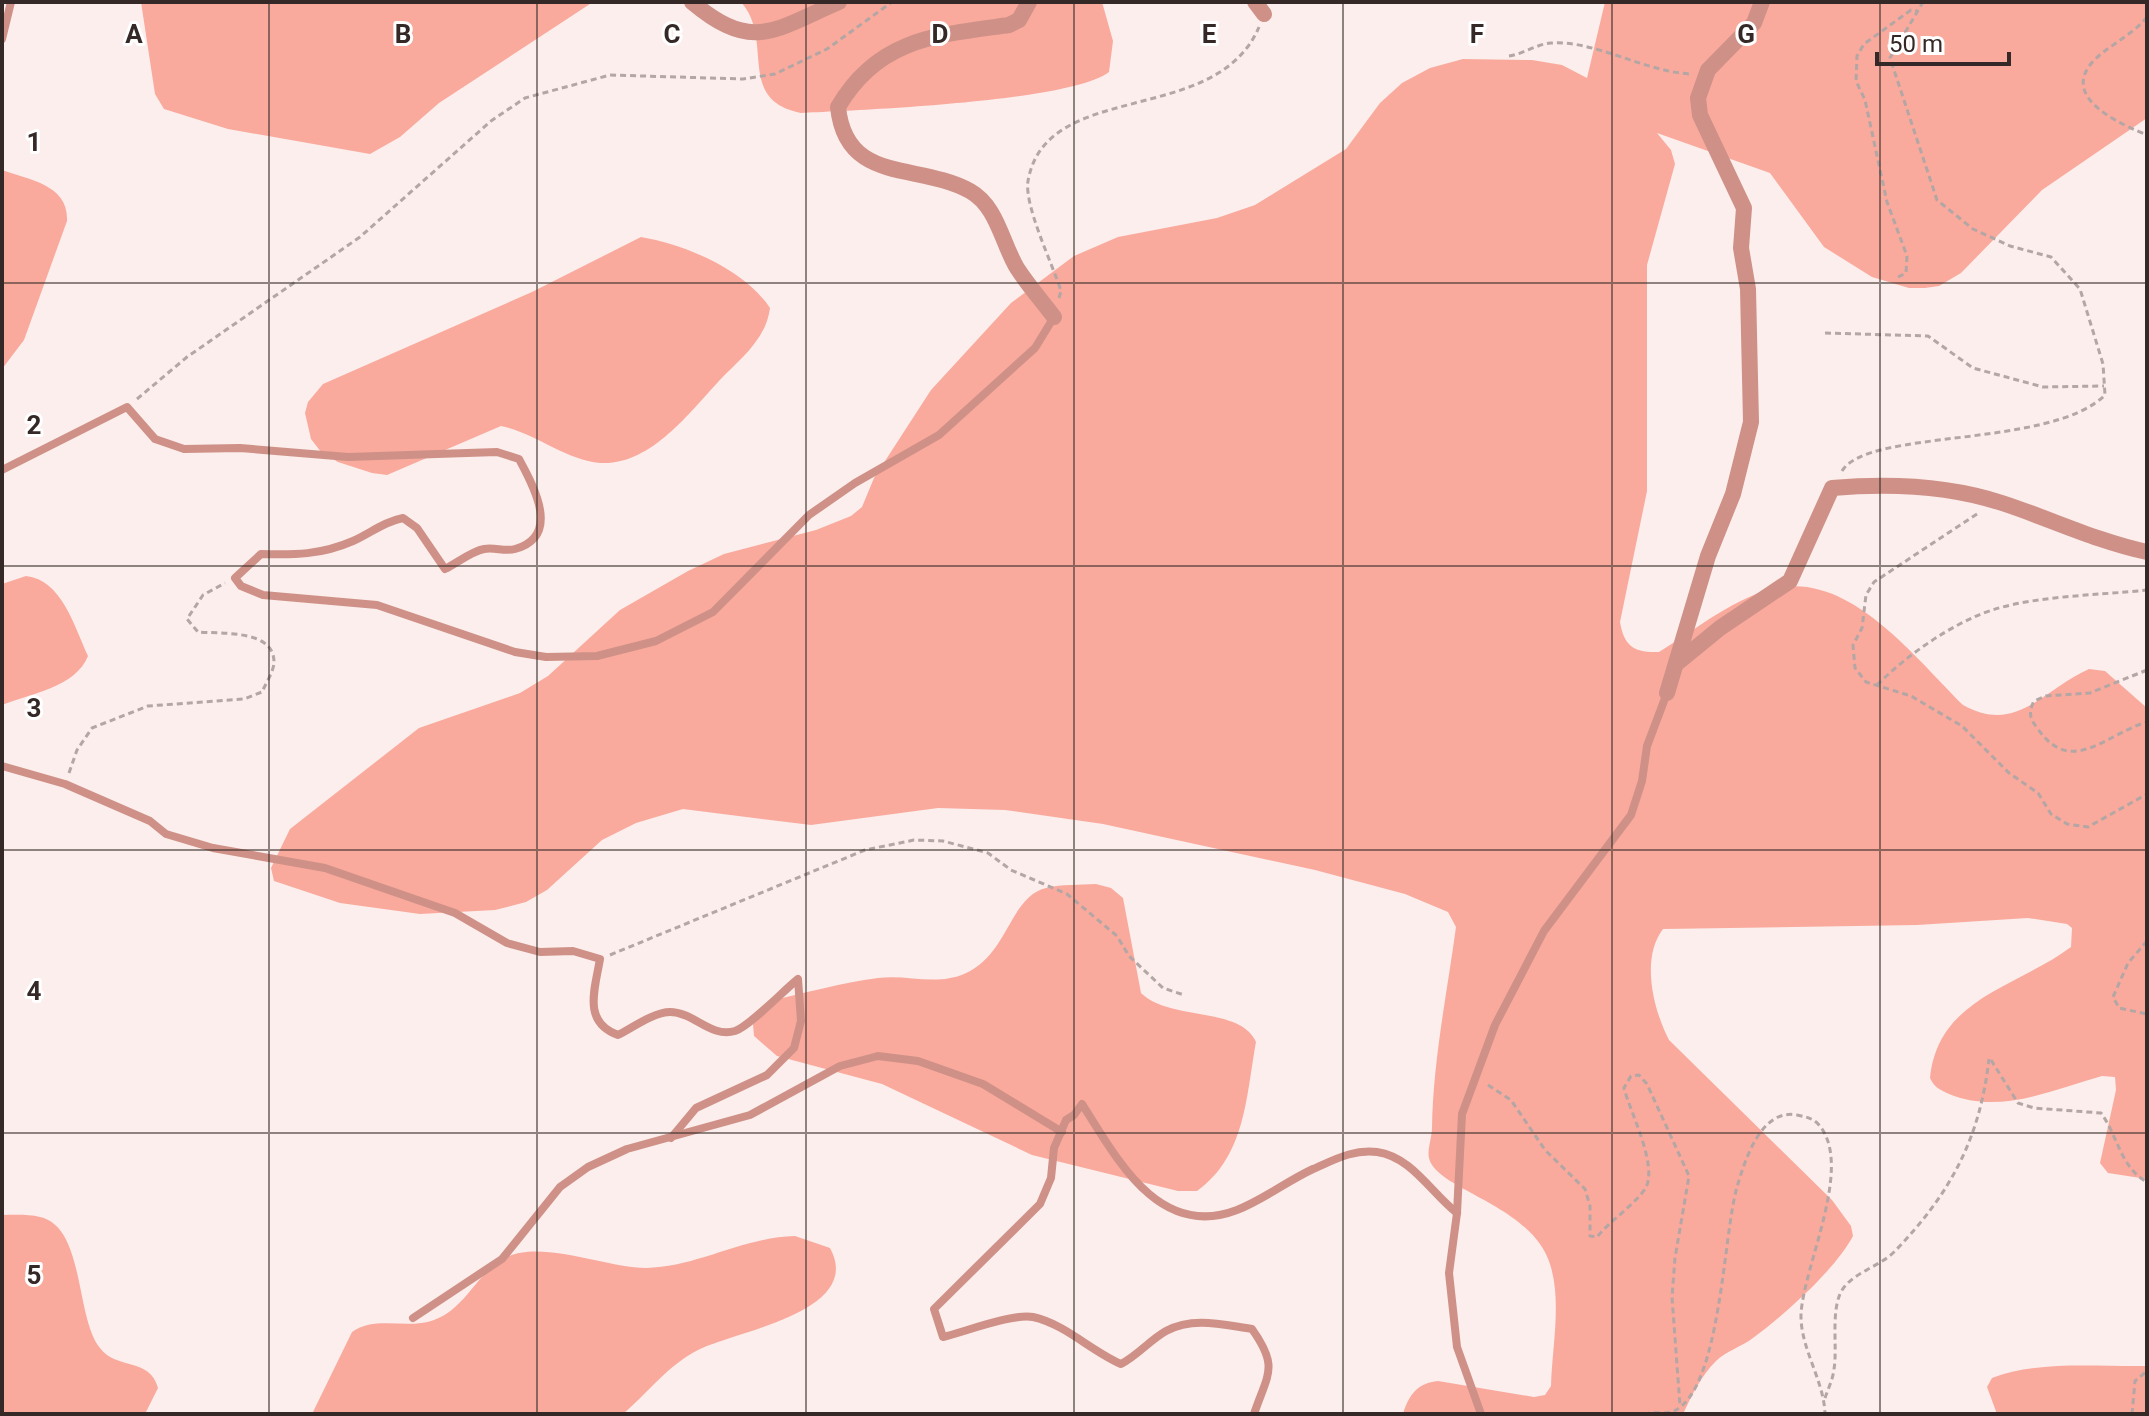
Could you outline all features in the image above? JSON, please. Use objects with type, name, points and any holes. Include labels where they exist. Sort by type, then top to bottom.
[{"type":"street","points":[[692,2],[729,30],[755,35],[839,2]]},
{"type":"street","points":[[1029,2],[1019,20],[1009,25],[911,41],[880,57],[838,107],[841,130],[861,157],[908,173],[937,178],[971,191],[986,203],[1017,268],[1054,317]]},
{"type":"street","points":[[1667,693],[1708,556],[1733,494],[1751,422],[1748,289],[1741,248],[1744,208],[1700,115],[1698,98],[1706,75],[1754,23],[1762,2]]},
{"type":"street","points":[[1675,665],[1720,628],[1790,581],[1832,488],[1892,485],[1949,490],[1997,502],[2100,540],[2147,552]]},
{"type":"lane","points":[[2,39],[11,2]]},
{"type":"lane","points":[[2,470],[127,407],[155,439],[184,449],[240,448],[348,457],[497,452],[519,459],[538,495],[542,517],[538,531],[524,546],[512,550],[483,549],[445,569],[417,528],[403,518],[385,522],[354,541],[307,556],[261,554],[235,578],[241,586],[263,595],[377,605],[515,652],[546,657],[597,656],[656,641],[713,612],[809,515],[855,483],[939,435],[1035,348],[1054,317]]},
{"type":"lane","points":[[1481,1414],[1457,1347],[1449,1273],[1457,1213],[1462,1114],[1495,1025],[1544,931],[1631,815],[1642,781],[1647,746],[1667,693]]},
{"type":"lane","points":[[2,766],[65,784],[150,821],[166,834],[213,848],[325,868],[455,913],[507,943],[540,952],[573,951],[600,959],[592,1003],[594,1018],[604,1030],[618,1035],[667,1012],[689,1016],[701,1025],[721,1032],[737,1031],[798,979],[801,1021],[794,1048],[767,1075],[696,1108],[671,1138]]},
{"type":"lane","points":[[413,1318],[502,1259],[560,1187],[588,1167],[627,1149],[750,1115],[840,1066],[878,1056],[918,1061],[983,1084],[1062,1132]]},
{"type":"lane","points":[[1254,1414],[1271,1363],[1252,1329],[1206,1322],[1185,1323],[1164,1332],[1144,1351],[1121,1364],[1096,1354],[1057,1326],[1031,1316],[943,1337],[934,1309],[1040,1204],[1051,1178],[1054,1148],[1066,1120],[1082,1104],[1127,1174],[1161,1206],[1195,1218],[1238,1210],[1288,1180],[1352,1152],[1378,1152],[1399,1159],[1426,1179],[1439,1199],[1457,1213]]},
{"type":"path","points":[[127,407],[187,357],[360,237],[491,121],[525,98],[610,75],[743,79],[775,74],[827,49],[892,2]]},
{"type":"path","points":[[1832,488],[1846,464],[1875,452],[1949,437],[2029,430],[2094,406],[2105,395],[2095,331],[2080,289],[2051,257],[2010,246],[1973,229],[1937,200],[1890,58],[1914,23],[1923,2]]},
{"type":"path","points":[[1054,317],[1061,291],[1030,210],[1028,181],[1042,149],[1073,120],[1214,79],[1245,51],[1260,8]]},
{"type":"path","points":[[1898,277],[1906,273],[1907,256],[1887,202],[1865,100],[1856,81],[1857,56],[1864,44],[1911,10],[1917,11]]},
{"type":"path","points":[[2147,17],[2136,31],[2090,64],[2084,81],[2088,99],[2099,109],[2147,135]]},
{"type":"path","points":[[1509,56],[1550,43],[1579,46],[1668,73],[1706,75]]},
{"type":"path","points":[[1825,333],[1928,336],[1973,368],[2043,387],[2105,386]]},
{"type":"path","points":[[1997,502],[1874,582],[1866,595],[1862,628],[1853,645],[1855,668],[1866,682],[1911,696],[1962,726],[2009,773],[2038,793],[2051,814],[2067,824],[2088,827],[2147,794]]},
{"type":"path","points":[[65,784],[77,750],[92,728],[148,706],[244,699],[262,692],[274,662],[270,648],[255,637],[198,632],[187,619],[203,595],[235,578]]},
{"type":"path","points":[[1877,685],[1973,617],[2026,603],[2147,590]]},
{"type":"path","points":[[2147,670],[2090,693],[2046,696],[2034,701],[2029,710],[2032,721],[2047,743],[2063,751],[2079,753],[2147,722]]},
{"type":"path","points":[[600,959],[865,850],[914,840],[943,841],[988,853],[1011,870],[1067,894],[1117,936],[1129,956],[1163,988],[1184,995]]},
{"type":"path","points":[[2147,941],[2128,963],[2113,997],[2119,1008],[2147,1014]]},
{"type":"path","points":[[1825,1399],[1834,1373],[1837,1310],[1844,1286],[1894,1253],[1954,1175],[1969,1149],[1981,1116],[1989,1059],[2018,1103],[2101,1113],[2112,1128],[2128,1165],[2147,1182]]},
{"type":"path","points":[[1474,1077],[1511,1100],[1545,1150],[1579,1181],[1590,1206],[1590,1236],[1597,1237],[1645,1189],[1650,1177],[1648,1159],[1624,1088],[1631,1076],[1639,1075],[1647,1084],[1689,1176],[1672,1297],[1680,1406]]},
{"type":"path","points":[[1644,1414],[1671,1412],[1693,1393],[1714,1334],[1726,1235],[1737,1185],[1764,1126],[1775,1118],[1792,1114],[1812,1118],[1822,1128],[1832,1166],[1801,1314],[1825,1399],[1825,1414]]},
{"type":"path","points":[[2132,1414],[2131,1393],[2135,1381],[2147,1371]]},
{"type":"shaded area","points":[[141,2],[593,2],[439,103],[400,137],[370,154],[228,129],[164,109],[155,94]]},
{"type":"shaded area","points":[[741,2],[1102,2],[1113,41],[1109,72],[1087,82],[1053,91],[1010,97],[914,107],[801,113],[781,106],[769,96],[762,82],[751,17]]},
{"type":"shaded area","points":[[1605,2],[2147,2],[2147,118],[2042,190],[1961,273],[1939,286],[1909,288],[1872,277],[1824,247],[1770,173],[1657,133],[1671,150],[1675,164],[1647,265],[1647,491],[1620,622],[1624,637],[1632,646],[1643,651],[1659,652],[1751,596],[1784,587],[1810,588],[1836,595],[1860,609],[1905,646],[1963,705],[1982,713],[1999,715],[2029,706],[2089,669],[2105,671],[2147,708],[2147,1179],[2108,1173],[2100,1163],[2116,1090],[2115,1077],[2102,1076],[2026,1098],[1987,1102],[1949,1094],[1933,1084],[1930,1078],[1936,1051],[1948,1030],[1964,1012],[2071,947],[2072,928],[2067,924],[2028,918],[1917,925],[1663,929],[1656,941],[1651,970],[1654,1000],[1669,1040],[1832,1200],[1851,1226],[1853,1236],[1834,1263],[1794,1305],[1753,1338],[1716,1361],[1701,1379],[1683,1414],[1403,1414],[1415,1391],[1431,1382],[1534,1397],[1545,1395],[1551,1386],[1554,1279],[1540,1244],[1505,1213],[1448,1180],[1435,1169],[1429,1158],[1438,1052],[1456,927],[1448,912],[1405,894],[1315,870],[1103,824],[1005,810],[938,808],[811,825],[683,809],[636,823],[602,840],[547,890],[526,902],[495,910],[420,914],[340,903],[274,881],[271,868],[290,829],[419,728],[520,693],[548,676],[620,610],[688,571],[724,554],[816,530],[851,516],[862,507],[874,478],[931,390],[1011,303],[1074,256],[1118,237],[1217,218],[1255,205],[1346,149],[1380,103],[1402,83],[1430,68],[1463,59],[1532,60],[1562,65],[1587,78]]},
{"type":"shaded area","points":[[2,170],[35,181],[55,192],[62,199],[67,221],[24,340],[2,369]]},
{"type":"shaded area","points":[[641,237],[676,246],[713,261],[745,282],[770,308],[763,330],[751,348],[681,422],[652,447],[618,462],[600,463],[575,457],[501,426],[387,475],[338,462],[321,452],[311,439],[305,413],[308,402],[323,384],[532,292]]},
{"type":"shaded area","points":[[26,576],[38,579],[58,595],[88,656],[82,667],[63,682],[2,705],[2,584]]},
{"type":"shaded area","points":[[1096,884],[1111,888],[1123,898],[1141,993],[1153,1002],[1235,1023],[1248,1031],[1256,1042],[1246,1104],[1235,1143],[1213,1177],[1197,1191],[1178,1191],[1032,1155],[882,1084],[777,1056],[754,1036],[753,1024],[769,1001],[878,978],[943,979],[964,974],[991,954],[1016,914],[1034,894],[1052,887]]},
{"type":"shaded area","points":[[2,1215],[40,1217],[54,1224],[65,1237],[78,1275],[86,1316],[100,1348],[107,1355],[140,1368],[154,1378],[158,1388],[145,1414],[2,1414]]},
{"type":"shaded area","points":[[795,1236],[830,1248],[836,1270],[829,1288],[813,1303],[791,1316],[687,1356],[623,1414],[312,1414],[352,1332],[371,1324],[413,1324],[434,1320],[455,1307],[488,1271],[507,1257],[521,1253],[556,1253],[646,1268],[684,1263],[757,1241]]},
{"type":"shaded area","points":[[2147,1366],[2147,1414],[1997,1414],[1987,1387],[1992,1378],[2029,1369]]}]
